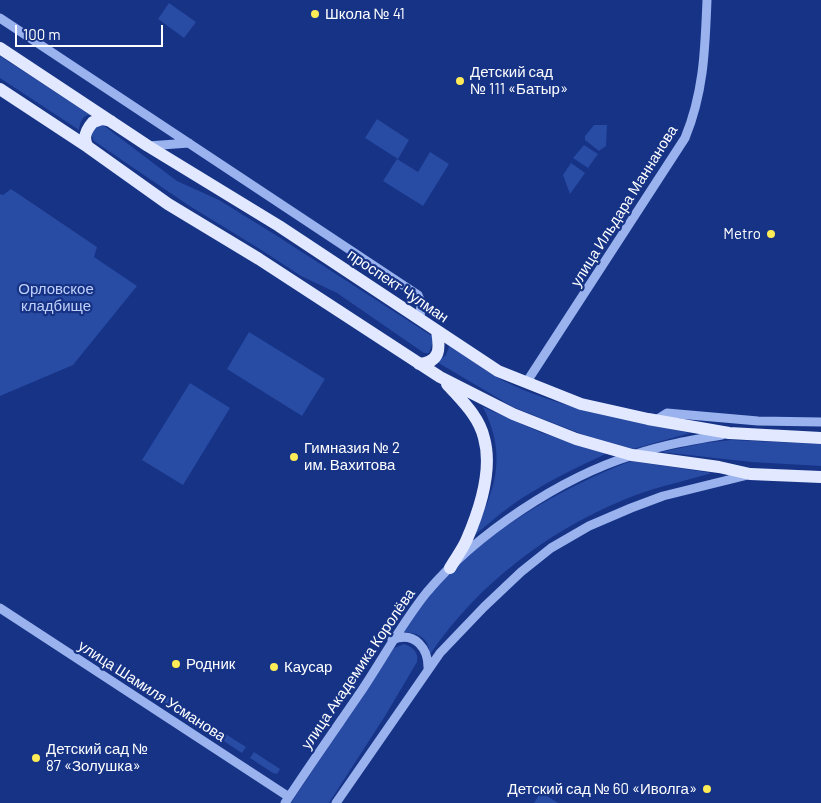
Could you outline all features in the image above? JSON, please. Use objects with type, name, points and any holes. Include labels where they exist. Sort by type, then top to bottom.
[{"type":"main road","name":"проспект Чулман","points":[[0,48],[148,146],[279,226],[498,371],[581,404],[656,420],[729,433],[821,438]]},
{"type":"main road","points":[[0,89],[88,147],[168,204],[266,264],[440,377],[513,414],[576,439],[632,455],[719,467],[750,474],[821,477]]},
{"type":"main road","points":[[88,147],[84,136],[93,122],[110,121]]},
{"type":"main road","points":[[420,364],[432,360],[437,355],[440,348],[437,331]]},
{"type":"main road","points":[[440,377],[475,418],[484,437],[488,462],[484,488],[467,540],[450,568]]},
{"type":"street","name":"улица Ильдара Маннанова","points":[[526,383],[686,138],[702,85],[707,0]]},
{"type":"street","points":[[0,18],[418,295],[421,302],[420,320]]},
{"type":"street","points":[[148,146],[189,143]]},
{"type":"street","points":[[656,420],[667,413],[758,421],[821,422]]},
{"type":"street","name":"улица Академика Королёва","points":[[287,800],[363,688],[392,640],[428,592],[450,568],[480,542],[534,501],[585,474],[632,455],[729,433]]},
{"type":"street","points":[[339,801],[440,653],[521,572],[551,548],[588,526],[662,496],[750,474]]},
{"type":"street","name":"улица Шамиля Усманова","points":[[0,608],[287,800]]},
{"type":"street","points":[[392,640],[403,637],[416,641],[427,655],[428,671]]},
{"type":"green space","points":[[169,3],[196,22],[184,38],[158,19]]},
{"type":"green space","points":[[0,56],[90,115],[83,118],[79,130],[0,78]]},
{"type":"green space","points":[[377,119],[409,140],[398,159],[365,138]]},
{"type":"green space","points":[[103,125],[177,181],[219,200],[432,336],[433,342],[429,353],[424,353],[337,293],[301,276],[188,205],[94,141],[91,134],[95,126]]},
{"type":"green space","points":[[594,125],[607,125],[606,146],[599,151],[585,140],[585,136]]},
{"type":"green space","points":[[584,145],[598,154],[588,168],[573,158]]},
{"type":"green space","points":[[430,152],[449,164],[423,206],[383,181],[397,159],[418,172]]},
{"type":"green space","points":[[571,163],[585,173],[570,194],[563,175]]},
{"type":"green space","name":"Орловское кладбище","points":[[11,189],[97,247],[94,257],[137,286],[73,365],[0,396],[0,194],[3,195]]},
{"type":"green space","points":[[249,332],[325,379],[302,416],[227,369]]},
{"type":"green space","points":[[450,344],[494,376],[531,393],[575,408],[690,433],[633,449],[584,435],[513,407],[437,362],[446,355]]},
{"type":"green space","points":[[190,383],[230,408],[183,485],[142,460]]},
{"type":"green space","points":[[483,407],[542,433],[608,453],[523,497],[472,537],[487,504],[496,473],[495,442],[491,425]]},
{"type":"green space","points":[[731,440],[821,444],[821,466],[751,462],[661,452],[704,443]]},
{"type":"green space","points":[[631,461],[712,473],[632,496],[593,514],[540,545],[492,583],[449,628],[431,653],[429,653],[427,643],[421,637],[413,633],[403,632],[429,595],[449,573],[496,533],[549,499]]},
{"type":"green space","points":[[86,643],[125,669],[119,674],[81,649]]},
{"type":"green space","points":[[404,644],[415,650],[417,662],[329,803],[291,803],[394,648]]},
{"type":"green space","points":[[131,673],[180,704],[175,710],[130,681],[129,676]]},
{"type":"green space","points":[[186,709],[246,747],[242,753],[182,714]]},
{"type":"green space","points":[[254,752],[280,769],[277,774],[250,758]]},
{"type":"green space","points":[[541,792],[558,803],[534,803]]},
{"type":"place","name":"Школа № 41","points":[[315,14]]},
{"type":"place","name":"Детский сад № 111 «Батыр»","points":[[460,81]]},
{"type":"place","name":"Metro","points":[[771,234]]},
{"type":"place","name":"Гимназия № 2 им. Вахитова","points":[[294,457]]},
{"type":"place","name":"Родник","points":[[176,664]]},
{"type":"place","name":"Каусар","points":[[274,667]]},
{"type":"place","name":"Детский сад № 87 «Золушка»","points":[[36,758]]},
{"type":"place","name":"Детский сад № 60 «Иволга»","points":[[707,789]]}]
